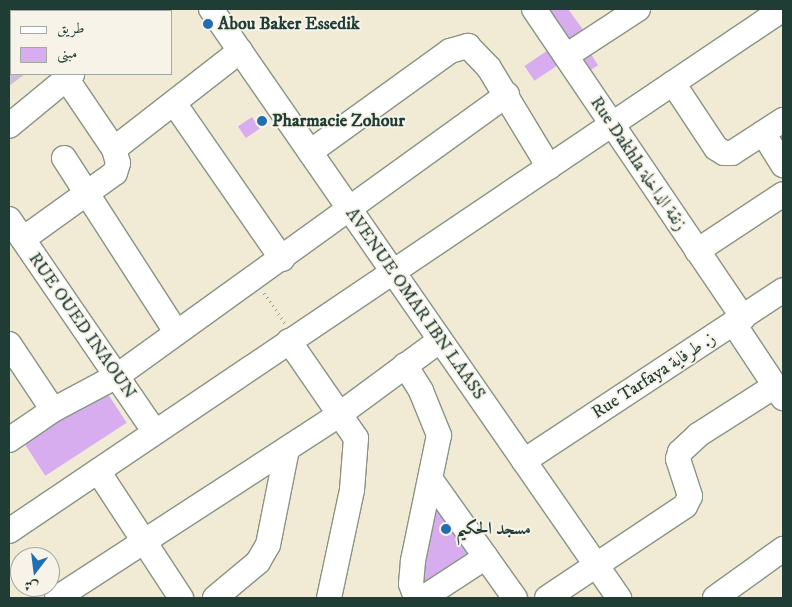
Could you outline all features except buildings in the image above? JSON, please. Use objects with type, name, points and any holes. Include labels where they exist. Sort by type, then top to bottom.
[{"type":"street","name":"AVENUE OMAR IBN LAASS","points":[[211,9],[439,341],[619,598]]},
{"type":"street","name":"Rue Dakhla زنقة الداخلة","points":[[534,9],[698,251],[779,392]]},
{"type":"street","points":[[566,56],[626,12]]},
{"type":"street","points":[[9,531],[780,12]]},
{"type":"street","points":[[310,152],[436,60],[459,47],[468,46],[476,51],[507,95],[549,166]]},
{"type":"street","points":[[114,149],[240,51]]},
{"type":"street","points":[[9,126],[69,76],[114,149],[118,163],[115,173],[23,239]]},
{"type":"street","points":[[673,83],[721,151],[732,153],[783,120]]},
{"type":"street","points":[[9,440],[53,410],[117,376],[176,332],[350,210],[507,95]]},
{"type":"street","points":[[174,103],[282,258]]},
{"type":"street","points":[[763,133],[783,165]]},
{"type":"street","points":[[64,158],[86,195],[176,332]]},
{"type":"street","points":[[698,251],[783,194]]},
{"type":"street","name":"RUE OUED INAOUN","points":[[9,219],[155,432]]},
{"type":"street","name":"Rue Tarfaya ز. طرفاية","points":[[524,462],[783,290]]},
{"type":"street","points":[[292,339],[356,438],[356,459],[329,598]]},
{"type":"street","points":[[57,598],[340,414],[439,341]]},
{"type":"street","points":[[9,347],[53,410]]},
{"type":"street","points":[[405,365],[421,391],[439,435],[413,561],[411,584],[416,598]]},
{"type":"street","points":[[547,598],[689,502],[689,484],[678,460],[686,444],[779,392]]},
{"type":"street","points":[[215,598],[258,562],[268,545],[287,449]]},
{"type":"street","points":[[98,471],[142,543],[181,598]]},
{"type":"street","points":[[431,480],[515,598]]},
{"type":"street","points":[[715,598],[783,549]]},
{"type":"street","points":[[423,598],[486,557]]},
{"type":"path","points":[[254,278],[292,339]]},
{"type":"shaded area","points":[[9,9],[107,9],[10,10],[10,75],[24,75],[9,86]]},
{"type":"place","name":"Abou Baker Essedik","points":[[208,24]]},
{"type":"place","name":"Pharmacie Zohour","points":[[262,121]]},
{"type":"place","name":"مسجد الحكيم","points":[[446,529]]}]
